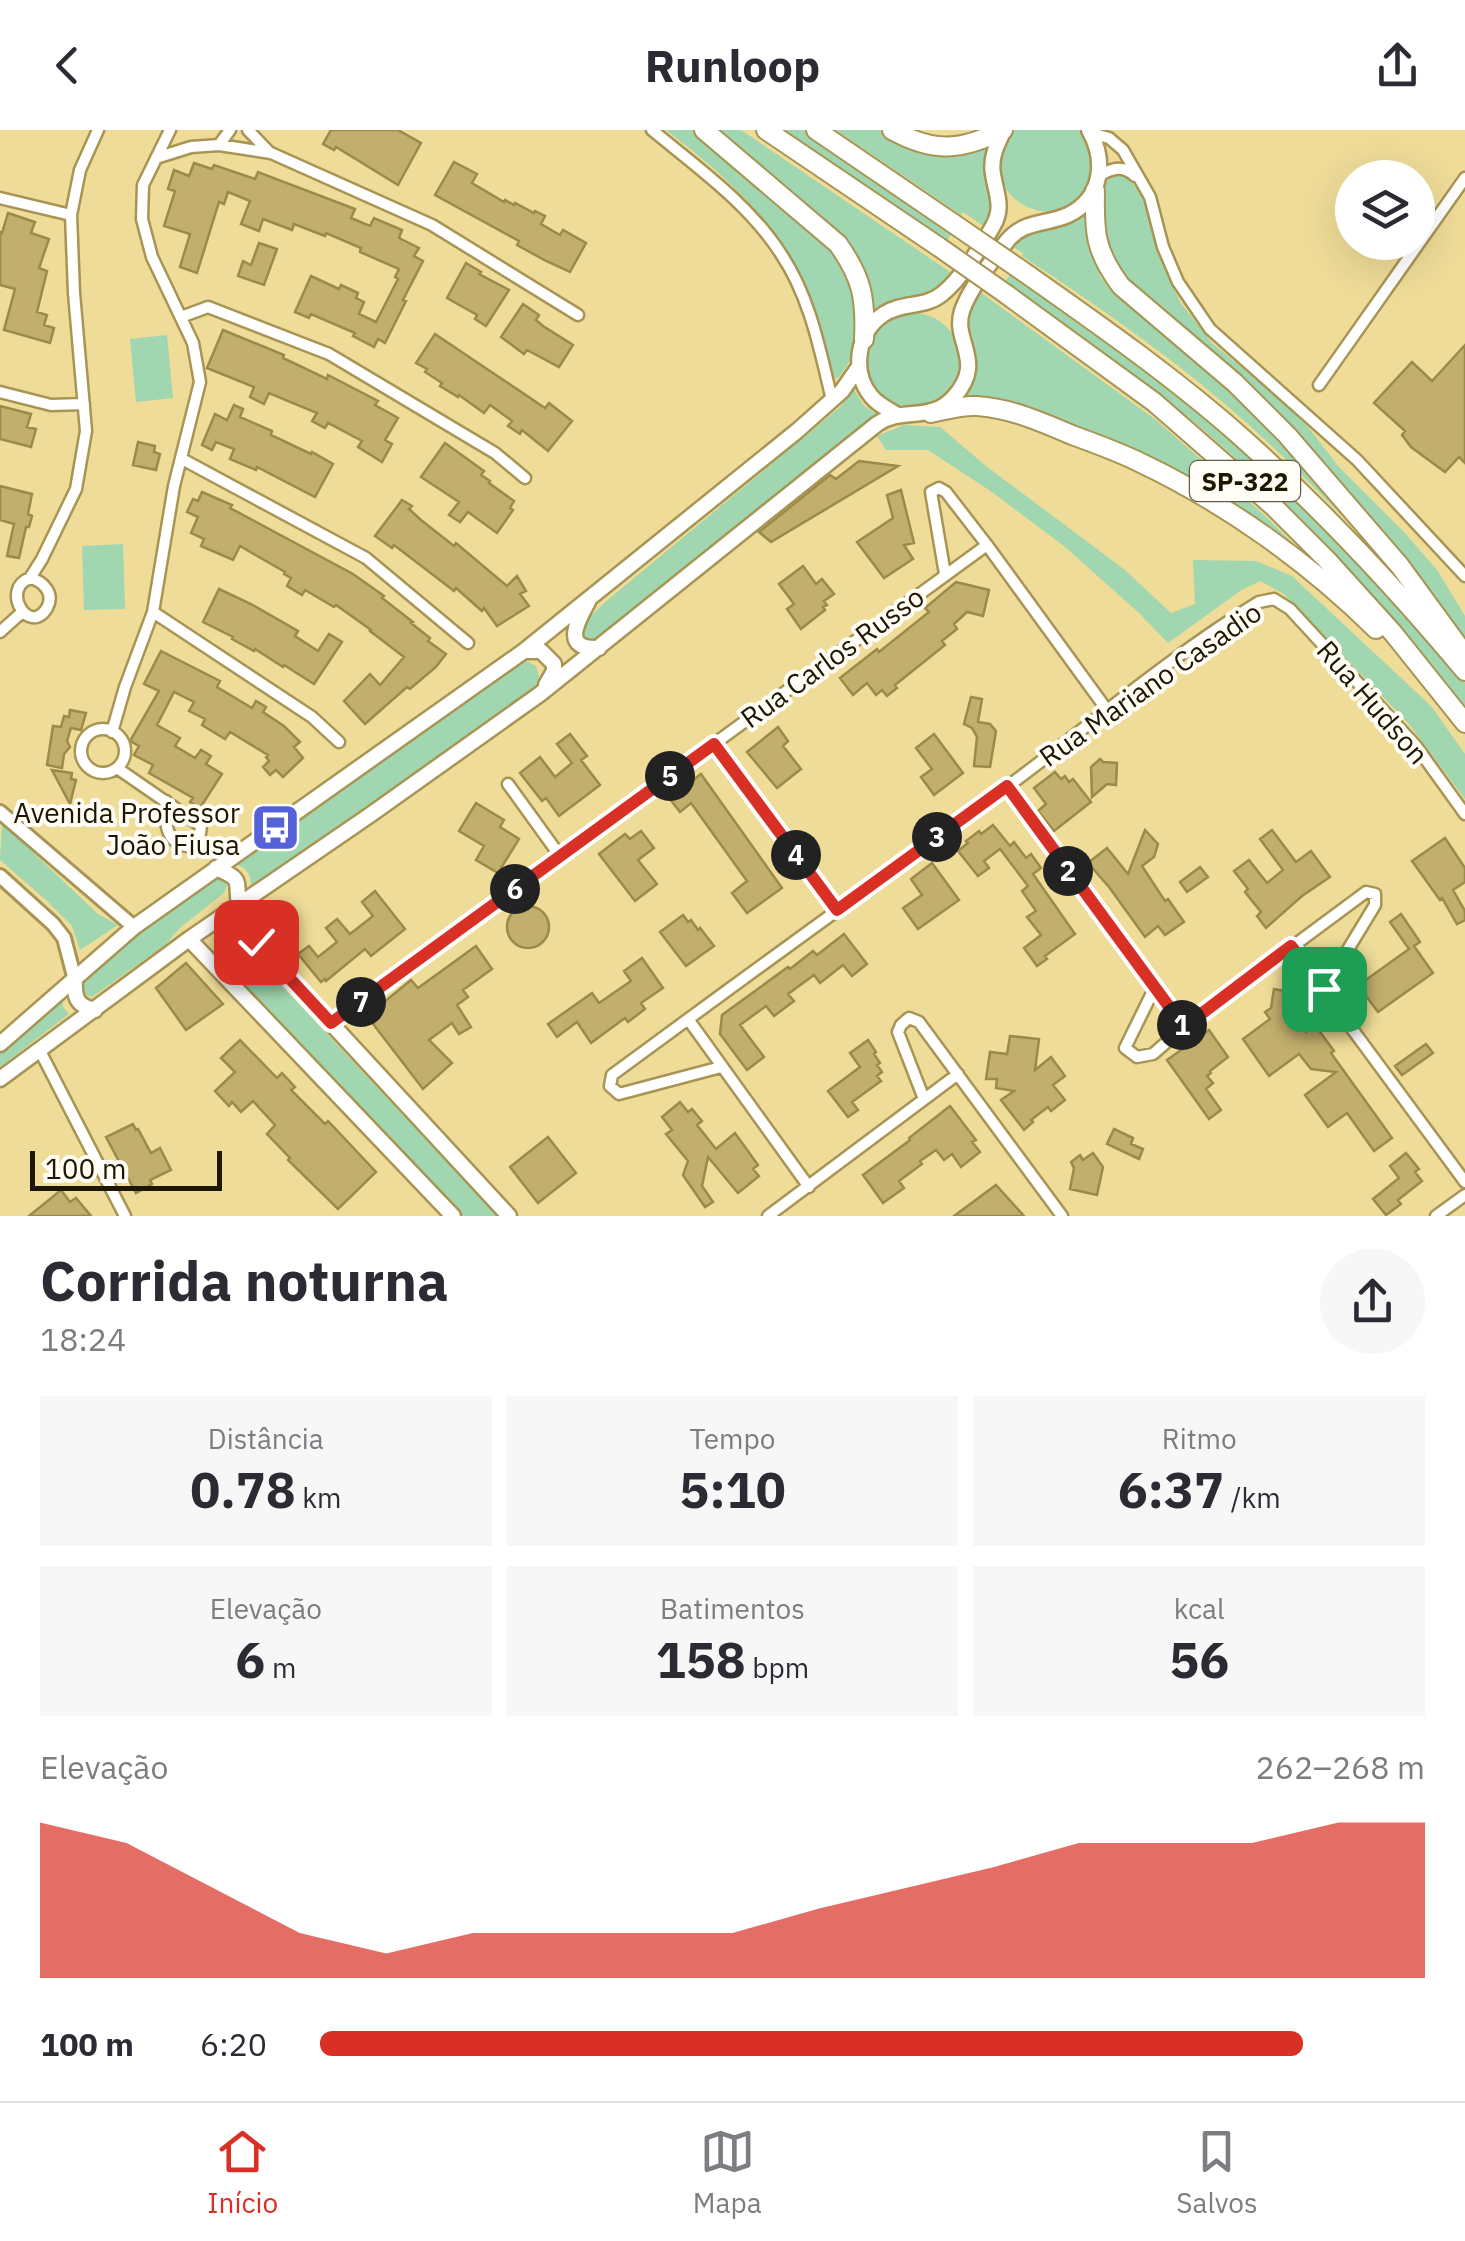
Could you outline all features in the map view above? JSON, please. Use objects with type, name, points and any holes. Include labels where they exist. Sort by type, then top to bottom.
[{"type":"highway","points":[[704,130],[838,244],[863,292],[864,339]]},
{"type":"highway","name":"SP-322","points":[[766,130],[939,247],[1154,402],[1274,506],[1327,560],[1394,633],[1465,723]]},
{"type":"highway","name":"SP-322","points":[[816,130],[1114,336],[1237,433],[1355,548],[1465,671]]},
{"type":"highway","points":[[892,130],[936,147],[956,147],[977,144],[1004,130]]},
{"type":"highway","points":[[1097,183],[1095,235],[1108,268],[1121,286],[1235,383],[1298,447],[1400,566],[1465,655]]},
{"type":"highway","points":[[931,413],[963,406],[1001,409],[1136,461],[1188,488],[1318,578],[1366,619],[1451,704]]},
{"type":"main road","points":[[0,1044],[134,928],[524,651],[832,400],[858,368],[869,328],[894,309],[933,301],[945,292],[991,230],[1000,206],[992,161],[1004,130]]},
{"type":"main road","points":[[0,1079],[189,939],[540,694],[884,418],[931,413],[949,403],[960,390],[969,368],[960,321],[962,310],[1014,232],[1075,211],[1097,183],[1100,161],[1090,131]]},
{"type":"main road","points":[[858,368],[871,396],[896,414]]},
{"type":"main road","points":[[590,597],[574,634],[581,646],[600,648]]},
{"type":"main road","points":[[524,651],[541,651],[554,664],[540,694]]},
{"type":"main road","points":[[216,868],[232,874],[238,882],[239,906],[256,942],[509,1216]]},
{"type":"main road","points":[[189,939],[452,1216]]},
{"type":"main road","points":[[75,980],[77,1001],[96,1010]]},
{"type":"street","points":[[30,578],[76,489],[86,431],[71,215],[80,170],[98,130]]},
{"type":"street","points":[[112,732],[153,612],[174,486],[200,382],[193,344],[152,258],[142,219],[143,185],[170,130]]},
{"type":"street","points":[[218,144],[230,130]]},
{"type":"street","points":[[248,130],[271,153]]},
{"type":"street","points":[[652,130],[713,180],[782,254],[816,333],[832,400]]},
{"type":"street","points":[[1090,131],[1110,138],[1123,150],[1156,212],[1168,262],[1199,316],[1224,343],[1357,460],[1465,576]]},
{"type":"street","points":[[154,158],[218,144],[271,153],[432,225],[578,315]]},
{"type":"street","points":[[1097,183],[1118,168],[1128,170],[1143,184]]},
{"type":"street","points":[[1318,385],[1463,184]]},
{"type":"street","points":[[0,198],[71,215]]},
{"type":"street","points":[[181,317],[208,308],[329,354],[495,453],[524,478]]},
{"type":"street","points":[[0,392],[51,405],[84,404]]},
{"type":"street","points":[[182,459],[366,558],[468,643]]},
{"type":"street","name":"Rua Carlos Russo","points":[[945,574],[931,492],[939,488],[987,545],[1107,710]]},
{"type":"street","name":"Rua Carlos Russo","points":[[331,1023],[987,545]]},
{"type":"street","points":[[30,578],[40,580],[50,598],[47,608],[30,617],[12,607],[10,597],[20,580],[30,578]]},
{"type":"street","name":"Rua Mariano Casadio","points":[[720,1067],[618,1094],[610,1086],[612,1076],[1107,710],[1238,615],[1259,602],[1274,599]]},
{"type":"street","name":"Rua Hudson","points":[[1274,599],[1290,608],[1416,746],[1465,814]]},
{"type":"street","points":[[153,612],[312,717],[339,742]]},
{"type":"street","points":[[0,632],[20,614]]},
{"type":"street","points":[[91,732],[112,732],[118,736],[124,749],[117,768],[97,772],[82,758],[82,744],[91,732]]},
{"type":"street","points":[[714,744],[837,910]]},
{"type":"street","points":[[117,768],[166,801],[202,826],[198,846],[188,847],[170,837],[164,824],[166,801]]},
{"type":"street","points":[[508,784],[560,856]]},
{"type":"street","points":[[1007,786],[1184,1027]]},
{"type":"street","points":[[0,812],[134,928]]},
{"type":"street","points":[[0,876],[64,938],[75,980]]},
{"type":"street","points":[[1154,989],[1125,1048],[1136,1057],[1153,1054],[1291,946],[1366,892],[1375,894],[1375,904],[1324,989]]},
{"type":"street","points":[[1291,946],[1465,1182]]},
{"type":"street","points":[[924,1099],[898,1032],[909,1018],[919,1022],[1062,1216]]},
{"type":"street","points":[[688,1019],[808,1187]]},
{"type":"street","points":[[40,1051],[125,1216]]},
{"type":"street","points":[[768,1216],[958,1074]]},
{"type":"street","points":[[1436,1216],[1465,1195]]},
{"type":"green space","points":[[666,130],[692,130],[835,251],[853,285],[858,312],[852,355],[838,378],[832,378],[808,295],[783,246],[730,183]]},
{"type":"green space","points":[[713,130],[741,130],[953,274],[934,291],[872,315],[863,270]]},
{"type":"green space","points":[[781,130],[803,130],[953,232],[946,242]]},
{"type":"green space","points":[[836,130],[879,130],[890,136],[988,146],[989,207],[985,227],[963,212],[961,215]]},
{"type":"green space","points":[[1015,130],[1078,130],[1093,161],[1082,197],[1066,209],[1046,212],[1026,206],[1010,194],[1000,176],[1001,154]]},
{"type":"green space","points":[[1119,174],[1128,177],[1141,195],[1157,252],[1180,302],[1212,343],[1308,427],[1338,466],[1437,570],[1465,616],[1465,648],[1406,566],[1118,272],[1100,215],[1108,179]]},
{"type":"green space","points":[[1086,210],[1088,238],[1099,275],[1114,294],[1286,444],[1384,559],[1284,457],[1195,379],[1010,245],[1028,234],[1068,222]]},
{"type":"green space","points":[[1011,273],[1183,396],[1304,504],[1465,683],[1465,706],[1398,624],[1290,509],[1172,404],[1005,282]]},
{"type":"green space","points":[[980,292],[1156,420],[1313,563],[1215,497],[963,398],[976,356],[968,319]]},
{"type":"green space","points":[[913,313],[931,316],[946,327],[957,342],[957,378],[946,393],[931,404],[913,407],[895,404],[880,393],[869,378],[866,360],[869,342],[880,327],[895,316]]},
{"type":"green space","points":[[167,335],[173,398],[136,402],[130,339]]},
{"type":"green space","points":[[854,390],[864,406],[878,415],[597,642],[583,639],[582,625],[604,603],[839,408]]},
{"type":"green space","points":[[904,425],[940,427],[1125,570],[1171,613],[1195,604],[1193,560],[1256,561],[1292,576],[1431,706],[1465,754],[1465,799],[1409,724],[1284,594],[1260,581],[1168,643],[1064,546],[989,490],[928,450],[886,450],[877,436]]},
{"type":"green space","points":[[123,544],[125,609],[84,610],[82,546]]},
{"type":"green space","points":[[522,659],[536,666],[539,677],[533,691],[251,886],[248,872],[236,864]]},
{"type":"green space","points":[[2,823],[98,914],[118,925],[80,950],[72,926],[0,860]]},
{"type":"green space","points":[[215,875],[227,885],[224,893],[165,945],[92,997],[84,994],[80,987],[85,978],[145,926]]},
{"type":"green space","points":[[231,936],[241,942],[497,1216],[464,1216],[215,952],[220,941]]},
{"type":"green space","points":[[62,995],[63,1007],[69,1014],[0,1067],[0,1052],[37,1011]]},
{"type":"building","points":[[331,130],[398,130],[421,143],[398,185],[336,147],[334,150],[323,144]]},
{"type":"building","points":[[454,162],[477,174],[472,183],[504,202],[545,216],[541,224],[560,235],[563,230],[586,243],[570,272],[435,195]]},
{"type":"building","points":[[194,163],[212,169],[214,165],[255,179],[258,172],[355,209],[351,218],[370,226],[374,218],[402,230],[399,238],[419,248],[414,256],[423,261],[385,343],[378,339],[374,347],[353,336],[355,333],[311,314],[309,318],[295,312],[311,276],[358,293],[356,298],[364,302],[359,314],[376,322],[398,279],[395,277],[399,269],[326,233],[325,236],[294,224],[292,230],[263,219],[259,231],[241,224],[250,201],[228,192],[224,204],[219,202],[197,273],[180,267],[190,234],[164,226],[175,191],[168,189],[174,170],[189,176]]},
{"type":"building","points":[[8,213],[35,222],[31,233],[49,239],[39,268],[47,271],[37,312],[47,315],[44,325],[54,328],[50,343],[4,330],[15,289],[0,285],[0,232]]},
{"type":"building","points":[[259,243],[277,249],[264,285],[238,276],[243,261],[251,265]]},
{"type":"building","points":[[466,263],[509,290],[486,326],[475,319],[477,315],[447,298]]},
{"type":"building","points":[[523,304],[539,315],[536,320],[543,326],[573,345],[559,367],[527,350],[524,354],[501,337]]},
{"type":"building","points":[[223,330],[378,401],[375,405],[398,418],[385,440],[392,444],[382,462],[358,447],[362,441],[328,423],[325,428],[312,421],[317,413],[269,393],[264,404],[250,397],[254,387],[207,368]]},
{"type":"building","points":[[435,334],[545,408],[549,403],[572,421],[548,451],[522,430],[520,434],[508,426],[512,421],[490,405],[484,413],[440,386],[442,383],[416,363]]},
{"type":"building","points":[[1465,345],[1465,463],[1459,457],[1445,472],[1411,447],[1402,435],[1405,431],[1374,403],[1412,362],[1432,381]]},
{"type":"building","points":[[234,405],[243,409],[240,417],[333,464],[315,497],[257,467],[256,470],[230,459],[234,449],[216,442],[212,450],[202,445],[215,414],[227,420]]},
{"type":"building","points":[[0,406],[31,414],[27,427],[36,429],[31,447],[0,439]]},
{"type":"building","points":[[138,442],[155,446],[154,452],[160,454],[156,470],[133,465]]},
{"type":"building","points":[[445,443],[484,471],[481,475],[489,483],[514,501],[510,508],[513,510],[497,533],[468,512],[460,522],[449,515],[459,502],[421,477]]},
{"type":"building","points":[[859,461],[898,466],[771,542],[759,532],[830,475],[836,479]]},
{"type":"building","points":[[0,486],[32,494],[28,514],[32,516],[19,558],[7,556],[14,524],[0,520]]},
{"type":"building","points":[[901,490],[914,543],[904,545],[913,559],[884,578],[857,542],[893,518],[887,495]]},
{"type":"building","points":[[202,492],[353,574],[384,596],[446,654],[436,667],[365,724],[344,701],[370,674],[380,685],[404,657],[336,605],[287,586],[291,578],[285,572],[240,546],[233,560],[201,546],[204,539],[191,533],[198,517],[187,512]]},
{"type":"building","points":[[402,500],[412,506],[409,509],[421,520],[454,546],[456,543],[507,586],[517,576],[526,591],[520,594],[529,606],[497,626],[484,608],[482,611],[456,588],[454,591],[394,545],[392,548],[375,536]]},
{"type":"building","points":[[803,566],[816,584],[822,579],[834,594],[824,601],[825,610],[801,629],[787,609],[794,604],[779,584]]},
{"type":"building","points":[[956,582],[989,590],[983,616],[967,612],[954,624],[957,629],[942,641],[945,645],[887,696],[882,690],[876,695],[867,683],[853,695],[840,678],[929,612],[925,608]]},
{"type":"building","points":[[219,589],[298,631],[295,636],[318,651],[329,634],[342,642],[314,684],[203,622]]},
{"type":"building","points":[[161,651],[220,681],[217,687],[252,708],[256,701],[266,707],[263,712],[300,742],[294,747],[303,758],[283,777],[276,770],[270,775],[263,767],[269,761],[268,755],[230,732],[225,739],[202,725],[205,719],[189,711],[194,702],[174,692],[157,725],[180,738],[175,746],[195,758],[201,750],[211,756],[206,764],[222,774],[200,808],[190,802],[193,798],[149,773],[153,765],[134,755],[139,746],[130,741],[159,691],[144,684]]},
{"type":"building","points":[[971,697],[982,699],[978,722],[990,724],[996,731],[990,767],[974,766],[977,737],[964,724]]},
{"type":"building","points":[[70,710],[86,713],[81,730],[71,728],[67,741],[70,747],[64,754],[62,768],[47,765],[53,726],[61,727]]},
{"type":"building","points":[[778,727],[788,741],[783,746],[801,769],[777,788],[747,752]]},
{"type":"building","points":[[570,734],[587,756],[581,760],[600,785],[559,816],[520,773],[540,757],[555,777],[572,763],[557,744]]},
{"type":"building","points":[[934,734],[963,773],[934,795],[921,777],[932,769],[916,748]]},
{"type":"building","points":[[1100,759],[1117,763],[1116,785],[1107,784],[1092,797],[1091,767]]},
{"type":"building","points":[[52,770],[72,773],[71,779],[76,780],[70,804]]},
{"type":"building","points":[[1055,772],[1061,779],[1073,779],[1091,802],[1054,831],[1038,811],[1046,804],[1034,788]]},
{"type":"building","points":[[701,774],[782,888],[747,913],[732,893],[747,881],[691,803],[680,812],[669,798]]},
{"type":"building","points":[[476,803],[504,820],[500,827],[519,839],[498,873],[476,860],[484,846],[459,831]]},
{"type":"building","points":[[993,825],[1010,846],[1014,842],[1026,858],[1031,854],[1041,868],[1033,874],[1075,934],[1037,966],[1024,948],[1041,935],[1027,917],[1036,911],[1022,891],[1028,886],[1000,849],[984,861],[989,868],[978,876],[958,851],[979,831],[981,834]]},
{"type":"building","points":[[1145,830],[1158,844],[1154,857],[1142,866],[1184,922],[1165,935],[1158,926],[1145,937],[1088,863],[1107,848],[1128,874]]},
{"type":"building","points":[[1272,830],[1296,862],[1311,851],[1330,877],[1266,928],[1257,916],[1261,912],[1234,871],[1249,860],[1267,883],[1283,870],[1260,839]]},
{"type":"building","points":[[641,831],[654,848],[638,860],[657,884],[635,901],[599,854],[625,834],[630,839]]},
{"type":"building","points":[[1445,838],[1465,868],[1465,882],[1453,890],[1465,911],[1465,920],[1457,924],[1412,861]]},
{"type":"building","points":[[932,863],[959,900],[918,929],[903,908],[922,895],[911,879]]},
{"type":"building","points":[[1200,867],[1208,877],[1187,892],[1180,882]]},
{"type":"building","points":[[375,891],[405,929],[371,956],[365,949],[321,982],[298,954],[309,946],[318,957],[337,942],[326,928],[337,919],[350,934],[373,916],[362,902]]},
{"type":"building","points":[[528,906],[543,912],[549,927],[543,942],[528,948],[513,942],[507,927],[513,912]]},
{"type":"building","points":[[1401,914],[1420,942],[1414,946],[1433,973],[1378,1012],[1366,996],[1356,1003],[1343,984],[1358,974],[1363,982],[1409,949],[1390,922]]},
{"type":"building","points":[[683,915],[714,946],[686,966],[660,932]]},
{"type":"building","points":[[844,934],[867,964],[852,976],[843,965],[820,983],[814,975],[788,994],[794,1001],[774,1016],[766,1006],[740,1025],[764,1057],[747,1070],[720,1034],[722,1015],[788,967],[813,951],[817,955]]},
{"type":"building","points":[[476,946],[492,969],[463,990],[468,997],[457,1005],[471,1027],[459,1034],[452,1023],[429,1040],[452,1063],[423,1089],[367,1016],[411,980],[418,988]]},
{"type":"building","points":[[642,958],[663,988],[641,1003],[645,1009],[628,1022],[625,1018],[591,1043],[577,1022],[557,1037],[548,1024],[592,993],[599,1003],[631,981],[624,971]]},
{"type":"building","points":[[186,963],[223,1004],[186,1030],[156,988]]},
{"type":"building","points":[[1274,989],[1290,992],[1288,1008],[1306,1032],[1315,1025],[1392,1138],[1374,1151],[1347,1113],[1328,1127],[1305,1095],[1336,1072],[1311,1069],[1299,1054],[1269,1076],[1243,1039],[1270,1019],[1265,1012],[1271,1008]]},
{"type":"building","points":[[1209,1030],[1228,1057],[1207,1076],[1213,1083],[1206,1089],[1221,1110],[1209,1119],[1167,1060]]},
{"type":"building","points":[[1010,1036],[1039,1039],[1035,1070],[1051,1057],[1065,1076],[1053,1085],[1065,1100],[1051,1111],[1048,1107],[1024,1130],[1001,1100],[1014,1091],[996,1088],[997,1079],[986,1079],[990,1052],[1007,1054]]},
{"type":"building","points":[[240,1040],[277,1078],[282,1073],[295,1087],[291,1090],[325,1124],[328,1121],[376,1172],[338,1209],[267,1134],[275,1125],[253,1101],[241,1112],[215,1091],[235,1072],[221,1058]]},
{"type":"building","points":[[868,1040],[880,1063],[877,1065],[882,1072],[877,1076],[881,1081],[852,1102],[858,1110],[848,1117],[828,1091],[860,1067],[850,1053]]},
{"type":"building","points":[[1426,1044],[1433,1053],[1402,1075],[1395,1066]]},
{"type":"building","points":[[680,1102],[702,1121],[697,1125],[716,1149],[735,1133],[758,1165],[753,1169],[759,1176],[738,1193],[708,1157],[702,1186],[713,1202],[705,1207],[683,1175],[688,1161],[666,1134],[672,1130],[662,1117]]},
{"type":"building","points":[[950,1106],[976,1140],[972,1142],[980,1152],[961,1167],[952,1154],[944,1160],[936,1150],[899,1181],[904,1188],[883,1203],[863,1175]]},
{"type":"building","points":[[133,1124],[151,1153],[160,1148],[171,1170],[150,1180],[152,1184],[136,1193],[106,1137]]},
{"type":"building","points":[[1114,1129],[1133,1138],[1131,1144],[1143,1149],[1139,1159],[1107,1144]]},
{"type":"building","points":[[548,1137],[576,1173],[538,1203],[510,1167]]},
{"type":"building","points":[[1093,1153],[1103,1167],[1097,1195],[1070,1189],[1074,1168],[1071,1162],[1080,1155],[1083,1160]]},
{"type":"building","points":[[1406,1153],[1419,1169],[1415,1172],[1422,1181],[1386,1215],[1373,1199],[1399,1178],[1390,1166]]},
{"type":"building","points":[[996,1185],[1024,1216],[954,1216]]},
{"type":"building","points":[[61,1190],[70,1202],[76,1198],[91,1216],[29,1216]]},
{"type":"place","name":"Avenida Professor João Fiusa","points":[[275,828]]},
{"type":"route","points":[[256,942],[331,1023],[714,744],[837,910],[1007,786],[1184,1027],[1291,946],[1324,989]]}]
